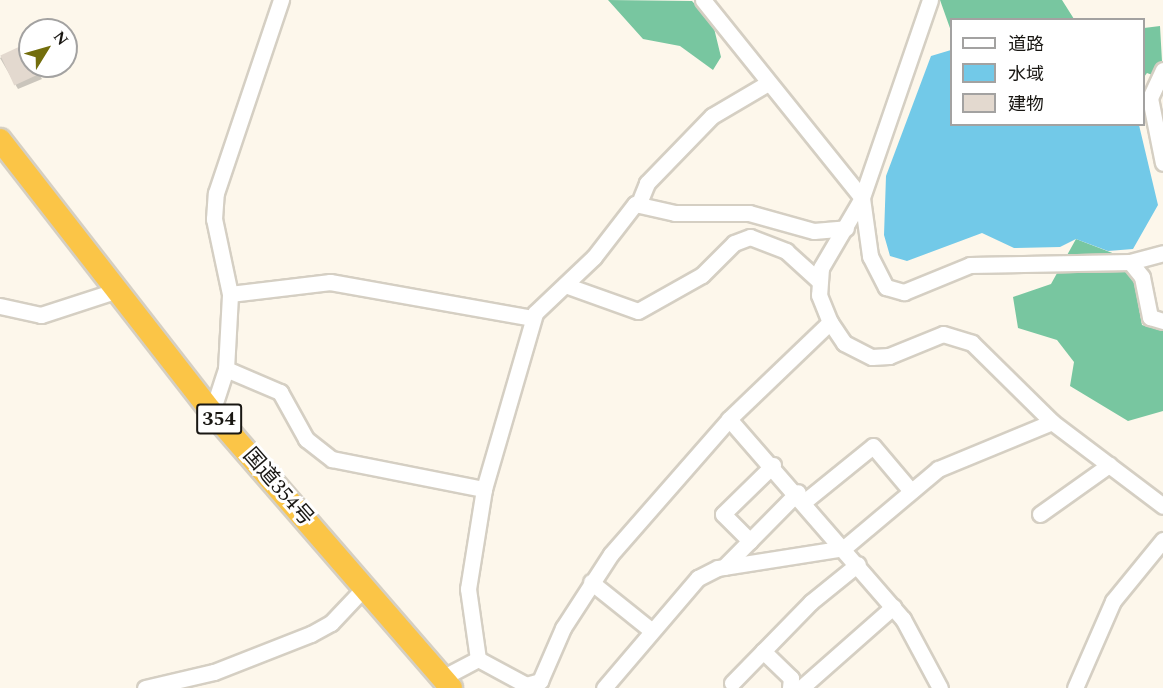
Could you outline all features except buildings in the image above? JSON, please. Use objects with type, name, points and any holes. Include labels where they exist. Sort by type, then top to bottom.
[{"type":"highway","name":"国道354号","points":[[0,140],[115,291],[212,411],[447,683]]},
{"type":"street","points":[[212,411],[226,369],[230,294],[214,219],[216,194],[281,0]]},
{"type":"street","points":[[703,0],[862,198],[877,273],[886,287],[904,292],[970,265],[1130,262],[1163,253]]},
{"type":"street","points":[[818,280],[862,198],[930,0]]},
{"type":"street","points":[[1163,70],[1150,98],[1163,163]]},
{"type":"street","points":[[478,659],[468,589],[484,489],[532,318],[639,203],[647,183],[712,116],[768,83]]},
{"type":"street","points":[[639,203],[675,213],[749,213],[814,231],[846,228]]},
{"type":"street","points":[[565,285],[638,311],[702,275],[734,243],[750,237],[786,251],[818,280],[830,322],[844,343],[872,357],[889,356],[943,334],[958,335],[1052,422],[1163,506]]},
{"type":"street","points":[[1130,262],[1142,277],[1150,317],[1163,321]]},
{"type":"street","points":[[230,294],[330,282],[532,318]]},
{"type":"street","points":[[0,306],[41,315],[115,291]]},
{"type":"street","points":[[478,659],[526,686],[540,681],[591,582],[729,419],[830,322]]},
{"type":"street","points":[[226,369],[280,392],[306,439],[332,459],[484,489]]},
{"type":"street","points":[[729,419],[802,497],[893,607],[940,688]]},
{"type":"street","points":[[604,688],[651,630],[698,578],[724,567],[844,548],[938,469],[1052,422]]},
{"type":"street","points":[[724,567],[750,541],[802,497],[873,446],[911,491]]},
{"type":"street","points":[[750,541],[723,514],[772,465]]},
{"type":"street","points":[[1040,514],[1109,465]]},
{"type":"street","points":[[1075,688],[1113,601],[1163,540]]},
{"type":"street","points":[[732,683],[763,651],[858,564]]},
{"type":"street","points":[[591,582],[651,630]]},
{"type":"street","points":[[145,688],[214,672],[311,634],[331,623],[365,587]]},
{"type":"street","points":[[763,651],[795,688],[893,607]]},
{"type":"street","points":[[447,683],[478,659]]},
{"type":"green space","points":[[608,0],[692,1],[713,24],[721,57],[713,70],[680,46],[643,39]]},
{"type":"green space","points":[[940,0],[1062,0],[1073,18],[950,18],[950,28]]},
{"type":"green space","points":[[1160,26],[1163,79],[1147,73],[1145,76],[1145,28]]},
{"type":"green space","points":[[1076,239],[1115,254],[1134,279],[1142,325],[1163,331],[1163,411],[1128,421],[1070,386],[1074,362],[1057,340],[1018,328],[1013,297],[1051,284]]},
{"type":"water","points":[[950,50],[950,126],[1139,126],[1158,205],[1133,249],[1108,251],[1076,239],[1060,247],[1014,248],[982,233],[907,261],[890,256],[884,235],[886,176],[931,56]]}]
